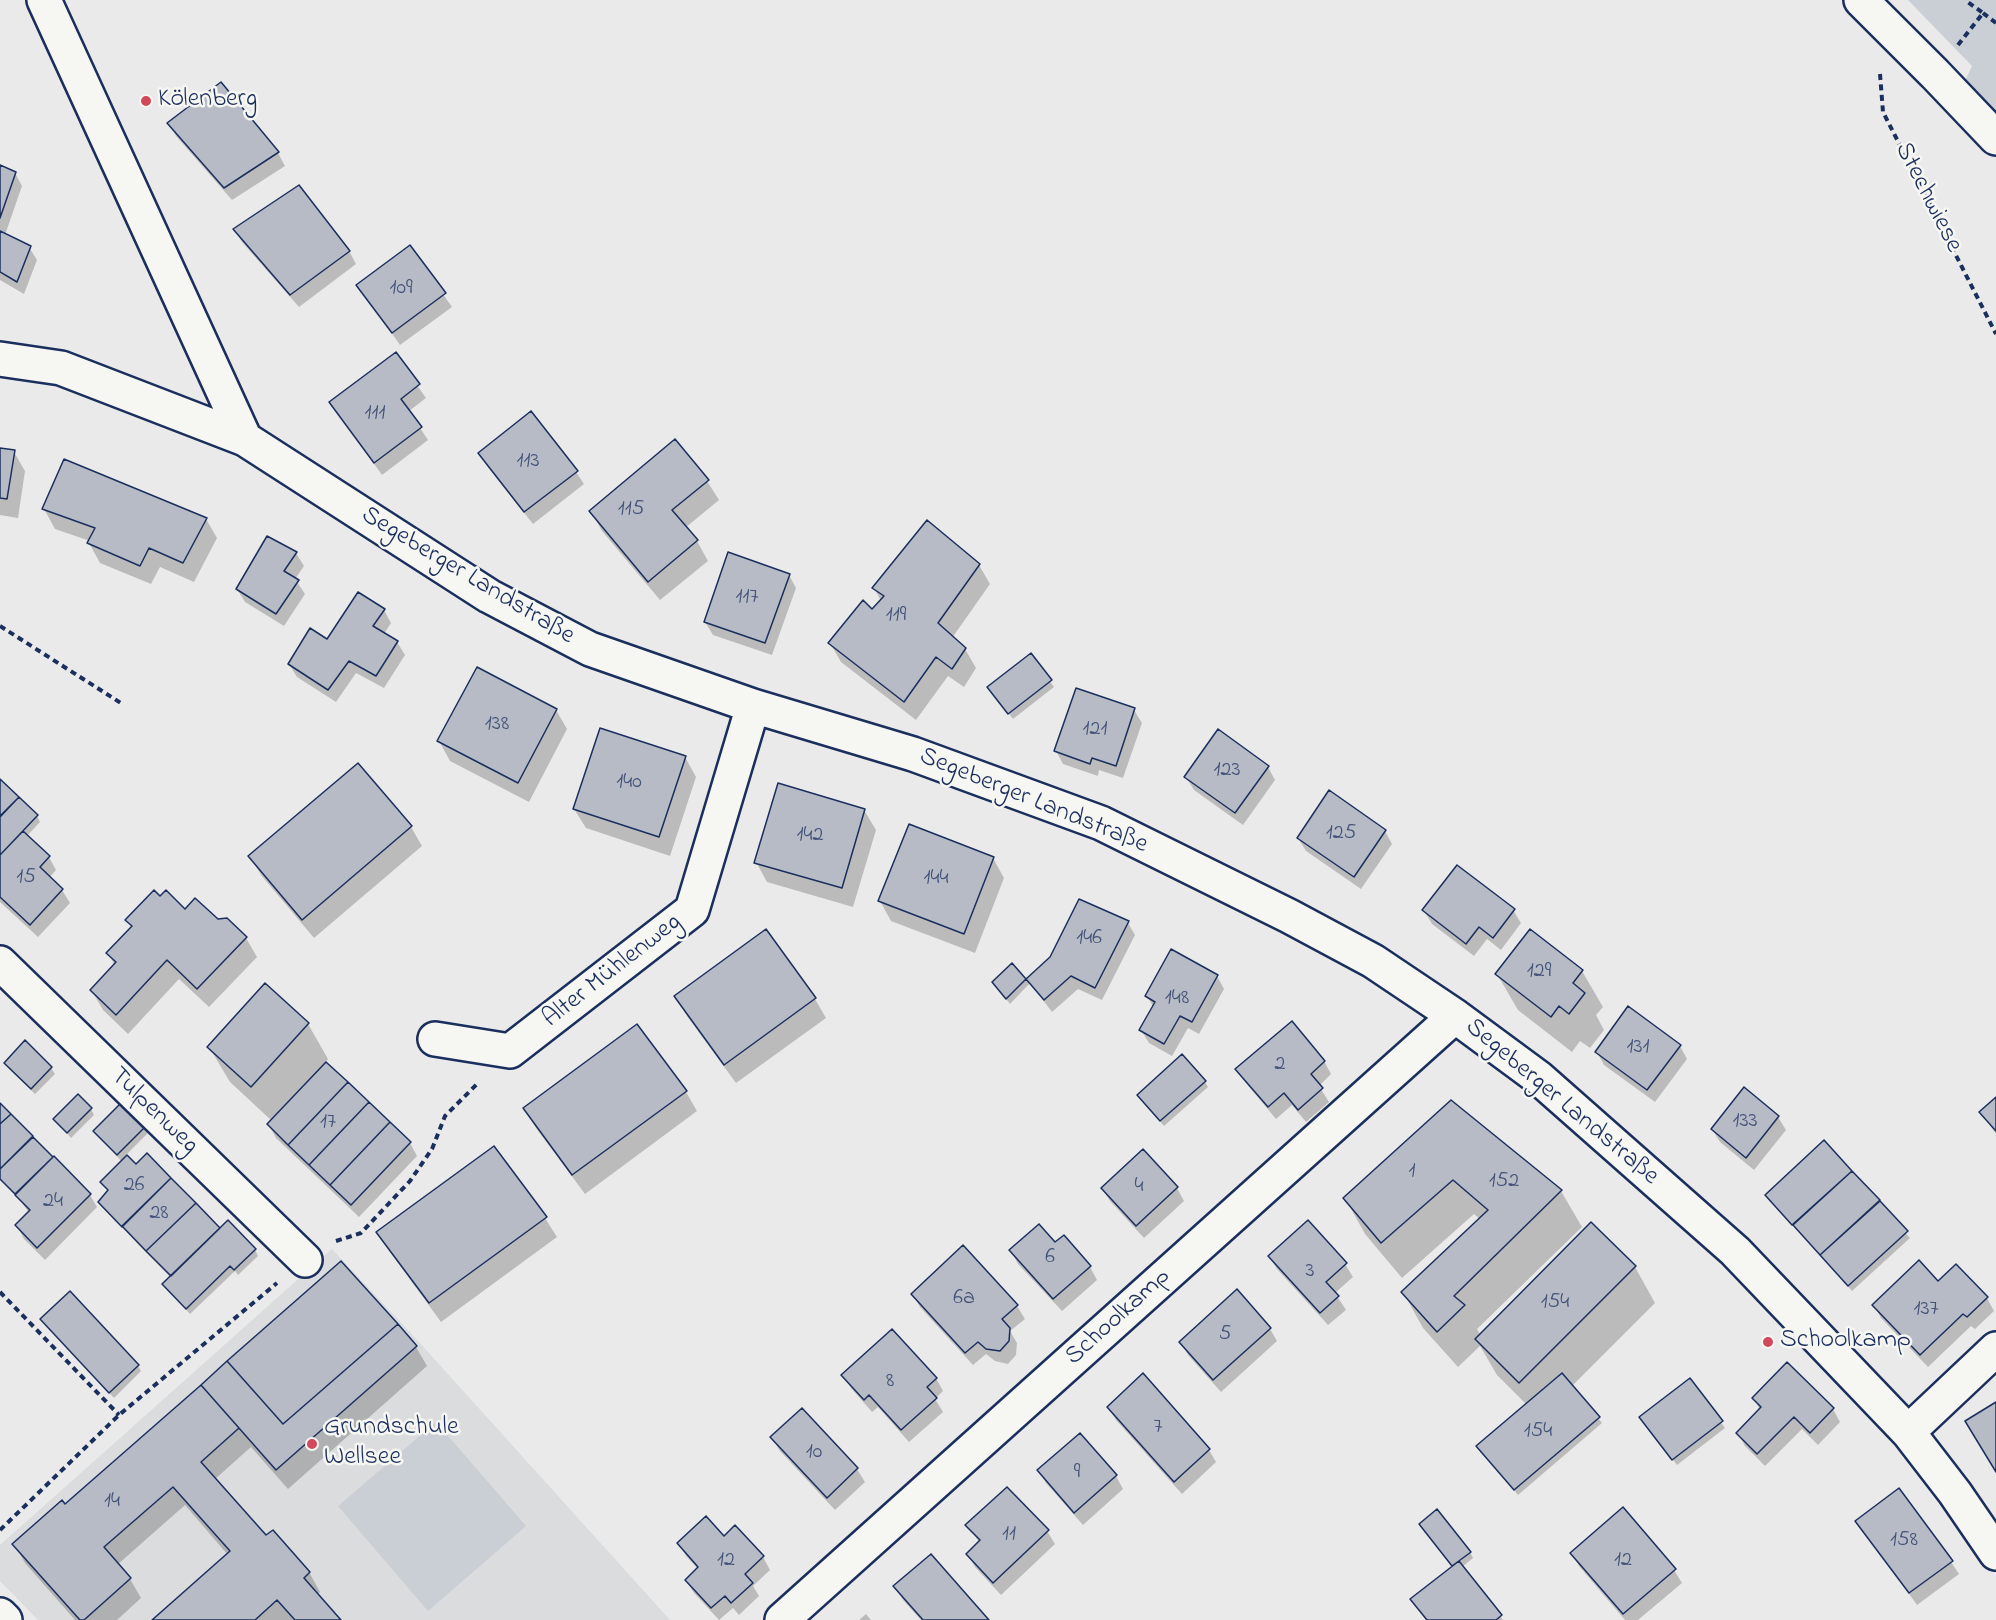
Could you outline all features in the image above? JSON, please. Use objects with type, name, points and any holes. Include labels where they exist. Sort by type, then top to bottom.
[{"type":"street","points":[[44,0],[245,439]]},
{"type":"street","points":[[1861,0],[1996,138]]},
{"type":"street","name":"Segeberger Landstraße","points":[[0,359],[61,368],[245,439],[489,596],[590,649],[753,706],[913,754],[1101,823],[1299,921],[1373,961],[1455,1016],[1539,1078],[1735,1251],[1908,1432],[1955,1492],[1996,1553]]},
{"type":"street","name":"Alter Mühlenweg","points":[[510,1051],[692,910],[753,706]]},
{"type":"street","name":"Tulpenweg","points":[[0,963],[305,1260]]},
{"type":"street","name":"Schoolkamp","points":[[782,1620],[1455,1016]]},
{"type":"street","points":[[435,1039],[510,1051]]},
{"type":"street","points":[[1908,1432],[1996,1349]]},
{"type":"street","points":[[0,1615],[5,1620]]},
{"type":"path","points":[[1965,0],[1996,23]]},
{"type":"path","points":[[1935,74],[1983,13]]},
{"type":"path","name":"Stechwiese","points":[[1880,66],[1883,112],[1996,334]]},
{"type":"path","points":[[0,626],[124,705]]},
{"type":"path","points":[[0,1530],[119,1415],[324,1244],[361,1233],[415,1173],[432,1149],[445,1116],[510,1051]]},
{"type":"path","points":[[0,1292],[119,1415]]},
{"type":"shaded area","points":[[1908,0],[1996,0],[1996,118],[1962,87],[1972,66]]},
{"type":"shaded area","name":"Grundschule Wellsee","points":[[332,1249],[670,1620],[38,1620],[0,1581],[0,1545]]},
{"type":"shaded area","points":[[436,1422],[526,1526],[428,1611],[338,1506]]},
{"type":"building","points":[[221,82],[279,152],[224,188],[167,123]]},
{"type":"building","points":[[0,165],[16,172],[0,218]]},
{"type":"building","points":[[299,185],[350,251],[290,295],[233,229]]},
{"type":"building","points":[[0,231],[31,246],[17,282],[0,272]]},
{"type":"building","points":[[410,245],[446,293],[392,333],[356,285]]},
{"type":"building","points":[[396,352],[420,384],[401,399],[422,427],[374,463],[329,402]]},
{"type":"building","points":[[531,411],[578,471],[524,512],[478,453]]},
{"type":"building","points":[[675,439],[709,480],[672,510],[698,540],[648,582],[589,511]]},
{"type":"building","points":[[0,448],[15,450],[7,499],[0,498]]},
{"type":"building","points":[[64,459],[207,518],[183,563],[149,548],[140,566],[87,543],[95,528],[42,509]]},
{"type":"building","points":[[927,520],[980,564],[938,623],[966,648],[952,669],[936,657],[904,702],[828,643],[863,600],[872,609],[884,596],[872,588]]},
{"type":"building","points":[[267,536],[297,552],[284,571],[299,580],[276,614],[236,589]]},
{"type":"building","points":[[728,552],[790,574],[765,643],[704,622]]},
{"type":"building","points":[[358,592],[385,609],[373,626],[398,641],[376,676],[349,661],[328,690],[288,664],[310,628],[327,639]]},
{"type":"building","points":[[1031,653],[1052,680],[1008,714],[987,687]]},
{"type":"building","points":[[477,667],[557,709],[518,783],[437,741]]},
{"type":"building","points":[[1076,688],[1135,708],[1116,766],[1092,758],[1090,764],[1054,751]]},
{"type":"building","points":[[600,728],[686,756],[659,837],[573,809]]},
{"type":"building","points":[[1218,729],[1269,766],[1235,813],[1184,777]]},
{"type":"building","points":[[358,763],[412,826],[302,920],[248,856]]},
{"type":"building","points":[[0,779],[19,797],[0,816]]},
{"type":"building","points":[[778,783],[865,809],[842,888],[754,863]]},
{"type":"building","points":[[1329,790],[1386,830],[1354,877],[1297,838]]},
{"type":"building","points":[[19,797],[38,815],[0,855],[0,817]]},
{"type":"building","points":[[909,824],[994,857],[964,934],[878,901]]},
{"type":"building","points":[[23,831],[50,856],[40,867],[63,889],[30,925],[0,897],[0,855]]},
{"type":"building","points":[[1457,865],[1515,909],[1493,938],[1479,927],[1466,944],[1422,910]]},
{"type":"building","points":[[154,890],[160,896],[166,890],[185,909],[195,898],[218,919],[227,918],[247,937],[197,989],[167,960],[116,1015],[90,990],[116,962],[106,953],[132,926],[125,920]]},
{"type":"building","points":[[1079,899],[1129,921],[1095,988],[1071,976],[1044,1000],[1026,979],[1050,957]]},
{"type":"building","points":[[766,929],[816,998],[724,1065],[674,996]]},
{"type":"building","points":[[1530,929],[1583,970],[1573,983],[1585,993],[1569,1014],[1559,1006],[1551,1017],[1495,974]]},
{"type":"building","points":[[1171,949],[1218,975],[1192,1022],[1180,1016],[1164,1044],[1139,1030],[1155,1002],[1145,996]]},
{"type":"building","points":[[1012,963],[1026,979],[1006,999],[992,982]]},
{"type":"building","points":[[265,983],[309,1023],[251,1087],[207,1047]]},
{"type":"building","points":[[1628,1006],[1681,1045],[1647,1090],[1595,1052]]},
{"type":"building","points":[[1292,1021],[1325,1061],[1311,1074],[1323,1088],[1298,1110],[1284,1093],[1268,1107],[1235,1069]]},
{"type":"building","points":[[637,1024],[687,1091],[572,1175],[523,1108]]},
{"type":"building","points":[[25,1040],[52,1067],[31,1089],[4,1063]]},
{"type":"building","points":[[1182,1054],[1206,1081],[1160,1121],[1137,1095]]},
{"type":"building","points":[[326,1062],[348,1082],[288,1145],[267,1124]]},
{"type":"building","points":[[348,1082],[369,1102],[309,1165],[288,1145]]},
{"type":"building","points":[[1744,1087],[1779,1116],[1746,1158],[1711,1129]]},
{"type":"building","points":[[78,1094],[92,1108],[67,1133],[53,1119]]},
{"type":"building","points":[[1996,1097],[1996,1131],[1979,1112]]},
{"type":"building","points":[[1451,1100],[1562,1190],[1454,1296],[1465,1305],[1437,1332],[1401,1292],[1488,1210],[1453,1180],[1381,1243],[1343,1198]]},
{"type":"building","points":[[123,1101],[147,1125],[117,1155],[93,1131]]},
{"type":"building","points":[[369,1102],[390,1122],[330,1185],[309,1165]]},
{"type":"building","points":[[0,1103],[11,1114],[0,1124]]},
{"type":"building","points":[[11,1114],[33,1136],[0,1169],[0,1124]]},
{"type":"building","points":[[390,1122],[411,1142],[351,1205],[330,1185]]},
{"type":"building","points":[[33,1137],[53,1157],[15,1194],[0,1179],[0,1169]]},
{"type":"building","points":[[1824,1140],[1852,1171],[1792,1225],[1765,1195]]},
{"type":"building","points":[[494,1146],[547,1217],[429,1303],[376,1232]]},
{"type":"building","points":[[1143,1149],[1178,1187],[1136,1226],[1101,1188]]},
{"type":"building","points":[[147,1153],[171,1178],[122,1227],[98,1202],[108,1190],[100,1182],[127,1155],[136,1164]]},
{"type":"building","points":[[54,1156],[91,1194],[37,1248],[15,1225],[30,1210],[15,1195]]},
{"type":"building","points":[[1852,1171],[1880,1200],[1820,1255],[1793,1225]]},
{"type":"building","points":[[171,1178],[196,1203],[146,1251],[122,1226]]},
{"type":"building","points":[[1880,1201],[1908,1231],[1848,1286],[1820,1255]]},
{"type":"building","points":[[196,1203],[220,1228],[171,1276],[146,1251]]},
{"type":"building","points":[[228,1220],[256,1249],[234,1270],[230,1266],[186,1309],[162,1284]]},
{"type":"building","points":[[1308,1220],[1347,1263],[1326,1282],[1339,1296],[1320,1313],[1268,1256]]},
{"type":"building","points":[[1591,1222],[1636,1266],[1519,1383],[1475,1339]]},
{"type":"building","points":[[1039,1224],[1055,1242],[1064,1235],[1091,1266],[1053,1299],[1009,1250]]},
{"type":"building","points":[[963,1245],[1018,1305],[1002,1319],[1010,1328],[1009,1341],[1000,1351],[986,1349],[978,1342],[965,1353],[911,1294]]},
{"type":"building","points":[[1919,1260],[1938,1281],[1956,1264],[1988,1297],[1967,1317],[1963,1314],[1920,1355],[1872,1305]]},
{"type":"building","points":[[341,1261],[398,1324],[283,1424],[227,1361]]},
{"type":"building","points":[[1237,1289],[1271,1328],[1213,1380],[1179,1342]]},
{"type":"building","points":[[70,1291],[139,1365],[109,1393],[40,1319]]},
{"type":"building","points":[[398,1324],[417,1346],[276,1470],[201,1385],[227,1361],[283,1424]]},
{"type":"building","points":[[892,1329],[937,1378],[927,1387],[937,1398],[901,1430],[869,1395],[864,1400],[841,1375]]},
{"type":"building","points":[[1787,1362],[1834,1408],[1810,1433],[1794,1417],[1757,1454],[1736,1433],[1761,1407],[1752,1398]]},
{"type":"building","points":[[1143,1373],[1210,1449],[1174,1482],[1107,1407]]},
{"type":"building","points":[[1562,1373],[1600,1417],[1514,1490],[1476,1446]]},
{"type":"building","points":[[1690,1378],[1723,1421],[1672,1460],[1639,1417]]},
{"type":"building","points":[[201,1385],[239,1428],[201,1462],[266,1535],[273,1530],[310,1572],[304,1578],[341,1620],[295,1620],[277,1600],[255,1620],[152,1620],[230,1551],[173,1487],[104,1547],[131,1578],[84,1620],[80,1620],[12,1544],[62,1500],[65,1504]]},
{"type":"building","points":[[1996,1402],[1996,1472],[1965,1421]]},
{"type":"building","points":[[802,1408],[858,1468],[827,1498],[770,1437]]},
{"type":"building","points":[[1080,1433],[1117,1475],[1074,1513],[1037,1470]]},
{"type":"building","points":[[1007,1487],[1049,1530],[993,1583],[966,1554],[980,1540],[965,1525]]},
{"type":"building","points":[[1899,1488],[1953,1561],[1909,1593],[1855,1521]]},
{"type":"building","points":[[1623,1507],[1676,1569],[1623,1614],[1570,1553]]},
{"type":"building","points":[[1437,1509],[1471,1552],[1452,1566],[1419,1524]]},
{"type":"building","points":[[706,1516],[724,1536],[735,1525],[764,1556],[745,1574],[753,1583],[731,1603],[725,1596],[711,1608],[685,1580],[698,1567],[677,1543]]},
{"type":"building","points":[[931,1554],[989,1620],[923,1620],[893,1586]]},
{"type":"building","points":[[1459,1561],[1502,1615],[1496,1620],[1427,1620],[1410,1599]]},
{"type":"place","name":"Kölenberg","points":[[146,101]]},
{"type":"place","name":"Schoolkamp","points":[[1768,1342]]},
{"type":"place","name":"Grundschule Wellsee","points":[[312,1444]]}]
